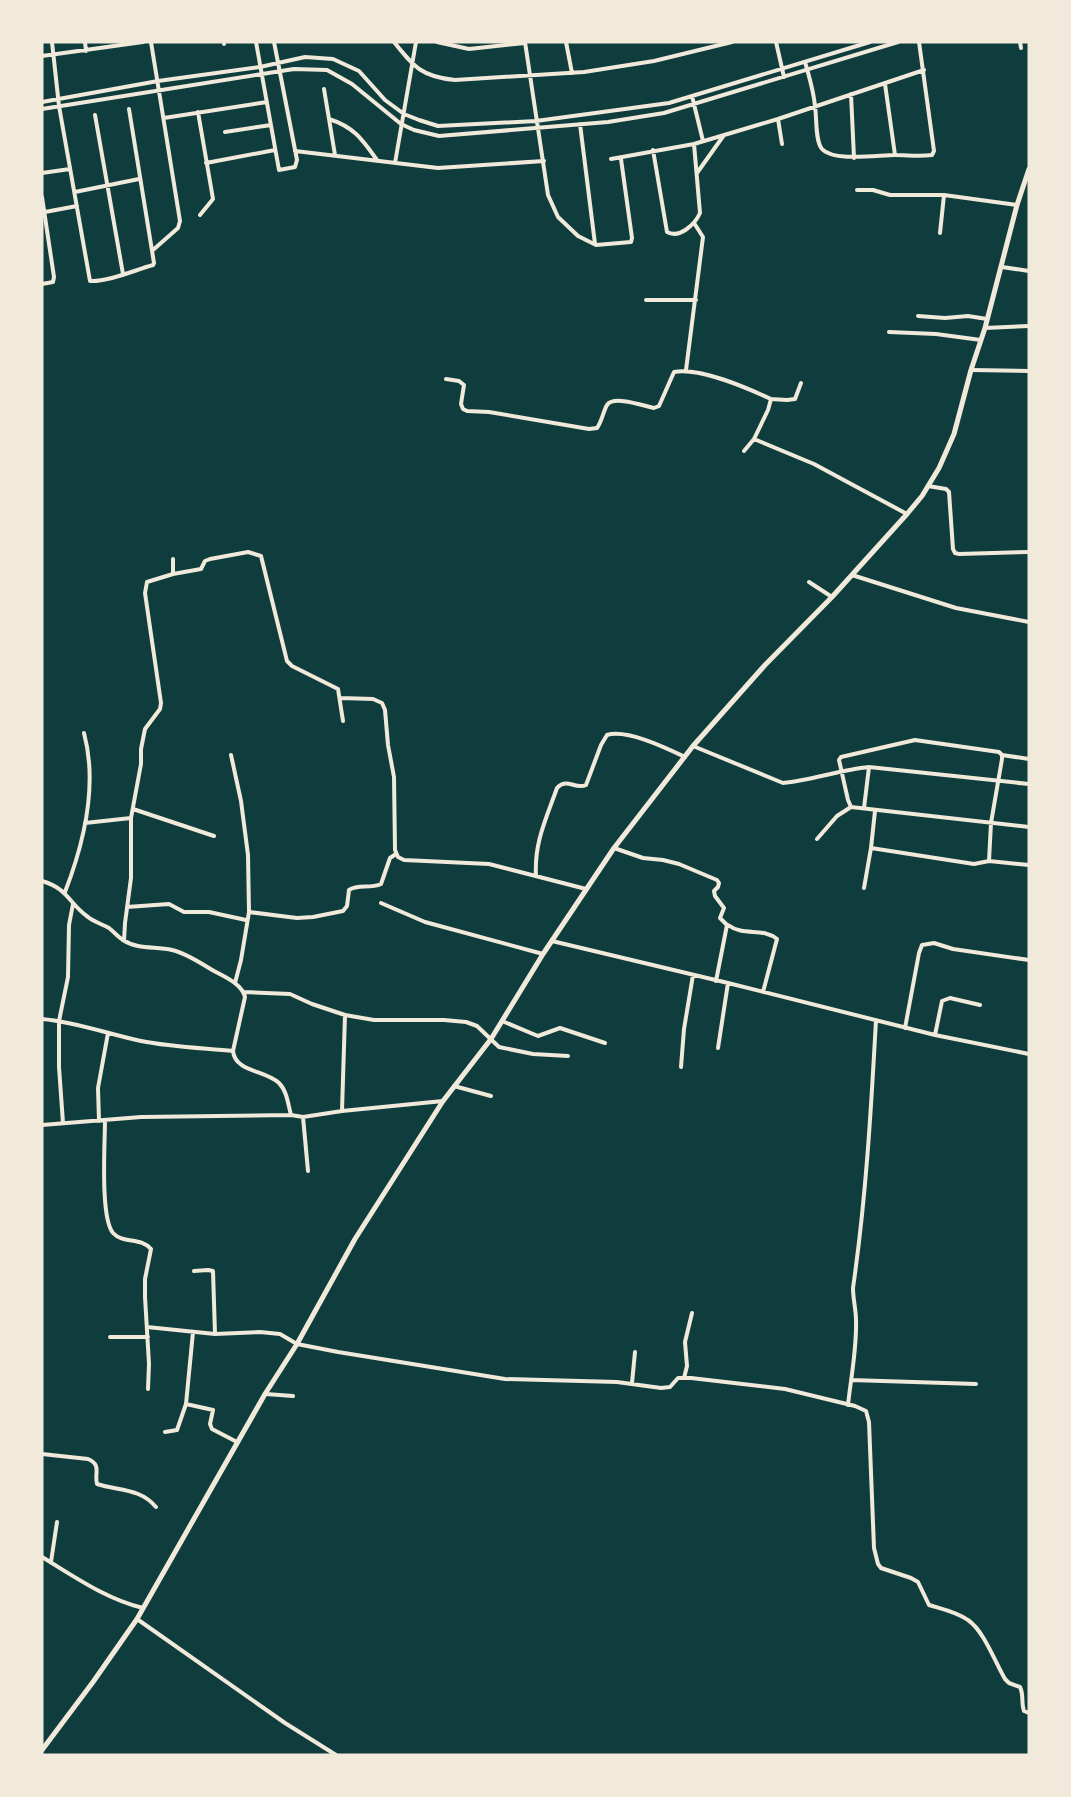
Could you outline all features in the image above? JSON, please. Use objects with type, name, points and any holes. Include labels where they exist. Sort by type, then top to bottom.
[{"type":"main road","points":[[42,1750],[137,1619],[237,1442],[297,1344],[355,1239],[442,1101],[491,1039],[543,954],[614,848],[693,746],[765,665],[852,575],[907,514],[928,486],[954,434],[1029,169]]},
{"type":"street","points":[[52,42],[58,100],[88,280],[95,281],[123,274],[153,265],[155,261],[139,179],[129,109]]},
{"type":"street","points":[[85,42],[86,51]]},
{"type":"street","points":[[42,56],[143,42]]},
{"type":"street","points":[[151,42],[180,221],[178,228],[153,249]]},
{"type":"street","points":[[256,42],[279,170],[295,167],[297,164],[274,42]]},
{"type":"street","points":[[394,42],[412,65],[436,78],[454,80],[572,73],[624,66],[732,42]]},
{"type":"street","points":[[395,163],[416,42]]},
{"type":"street","points":[[437,42],[469,49],[489,45],[525,43],[548,195],[558,217],[578,236],[596,245],[631,242],[621,159]]},
{"type":"street","points":[[566,42],[572,73]]},
{"type":"street","points":[[776,42],[784,76]]},
{"type":"street","points":[[42,102],[158,81],[260,67],[305,57],[333,59],[359,71],[386,100],[404,114],[438,126],[536,122],[660,105],[870,42]]},
{"type":"street","points":[[42,109],[294,69],[327,70],[352,84],[401,124],[438,136],[608,122],[661,114],[895,42]]},
{"type":"street","points":[[804,62],[815,106],[818,141],[822,150],[855,158],[932,155],[919,42]]},
{"type":"street","points":[[1020,42],[1021,48]]},
{"type":"street","points":[[611,159],[694,144],[778,119],[924,70]]},
{"type":"street","points":[[885,84],[896,155]]},
{"type":"street","points":[[324,90],[335,155]]},
{"type":"street","points":[[851,94],[855,158]]},
{"type":"street","points":[[692,96],[703,141]]},
{"type":"street","points":[[164,118],[267,102]]},
{"type":"street","points":[[660,105],[661,114]]},
{"type":"street","points":[[198,112],[213,199],[200,215]]},
{"type":"street","points":[[95,115],[123,274]]},
{"type":"street","points":[[329,119],[344,123],[362,139],[378,160]]},
{"type":"street","points":[[778,119],[782,144]]},
{"type":"street","points":[[580,124],[596,245]]},
{"type":"street","points":[[225,132],[271,125]]},
{"type":"street","points":[[696,173],[724,135]]},
{"type":"street","points":[[653,150],[667,232],[672,235],[694,223],[700,213],[694,144]]},
{"type":"street","points":[[206,163],[275,150]]},
{"type":"street","points":[[295,151],[438,168],[544,161]]},
{"type":"street","points":[[42,173],[70,169]]},
{"type":"street","points":[[75,192],[139,179]]},
{"type":"street","points":[[857,190],[873,190],[890,195],[944,195],[1017,206]]},
{"type":"street","points":[[940,233],[944,195]]},
{"type":"street","points":[[42,197],[54,280],[42,284]]},
{"type":"street","points":[[45,212],[77,206]]},
{"type":"street","points":[[686,370],[703,237],[694,223]]},
{"type":"street","points":[[1002,267],[1029,271]]},
{"type":"street","points":[[646,300],[696,300]]},
{"type":"street","points":[[918,316],[945,318],[968,316],[987,319]]},
{"type":"street","points":[[985,328],[1029,326]]},
{"type":"street","points":[[889,332],[936,334],[981,340]]},
{"type":"street","points":[[446,380],[459,381],[464,385],[461,404],[466,411],[489,412],[589,429],[597,428],[611,401],[618,400],[654,408],[659,406],[674,372],[686,370],[745,387],[771,399],[795,399],[801,383]]},
{"type":"street","points":[[971,370],[1029,370]]},
{"type":"street","points":[[744,451],[754,440],[771,399]]},
{"type":"street","points":[[754,440],[814,464],[907,514]]},
{"type":"street","points":[[928,486],[946,489],[949,492],[955,553],[1029,552]]},
{"type":"street","points":[[124,941],[131,878],[131,819],[146,729],[160,709],[161,703],[145,587],[147,582],[201,569],[205,561],[210,559],[248,552],[261,556],[287,661],[338,689],[343,721]]},
{"type":"street","points":[[173,559],[173,574]]},
{"type":"street","points":[[852,575],[956,608],[1029,622]]},
{"type":"street","points":[[809,582],[832,597]]},
{"type":"street","points":[[341,698],[373,699],[382,703],[385,710],[394,777],[396,854]]},
{"type":"street","points":[[65,892],[74,870],[85,823],[91,767],[84,733]]},
{"type":"street","points":[[536,876],[539,837],[557,788],[561,783],[566,782],[582,787],[586,785],[607,735],[638,738],[685,757]]},
{"type":"street","points":[[851,807],[841,771],[840,757],[915,740],[1029,759]]},
{"type":"street","points":[[693,746],[783,783],[869,767],[1029,784]]},
{"type":"street","points":[[231,755],[241,801],[248,855],[249,912],[235,983]]},
{"type":"street","points":[[989,861],[991,823],[1002,755]]},
{"type":"street","points":[[864,808],[869,767]]},
{"type":"street","points":[[817,839],[837,816],[851,807],[1029,827]]},
{"type":"street","points":[[133,809],[214,836]]},
{"type":"street","points":[[864,888],[875,811]]},
{"type":"street","points":[[85,823],[131,819]]},
{"type":"street","points":[[614,848],[643,858],[679,864],[717,880],[719,883],[714,891],[715,896],[724,908],[720,918],[727,925],[749,933],[772,935],[777,939],[763,992]]},
{"type":"street","points":[[871,848],[974,864],[989,861],[1029,865]]},
{"type":"street","points":[[396,854],[404,860],[489,864],[586,890]]},
{"type":"street","points":[[249,912],[297,918],[343,911],[347,906],[349,890],[355,887],[371,888],[381,884],[390,858],[396,854]]},
{"type":"street","points":[[42,881],[65,892],[73,904],[89,918],[110,929],[124,941],[138,947],[174,950],[235,983],[244,992],[245,997],[233,1051],[234,1058],[240,1065],[271,1077],[280,1084],[285,1092],[291,1115]]},
{"type":"street","points":[[381,903],[425,922],[543,954]]},
{"type":"street","points":[[63,1124],[59,1021],[68,977],[69,925],[73,904]]},
{"type":"street","points":[[127,907],[169,904],[184,912],[209,912],[246,920]]},
{"type":"street","points":[[716,981],[727,925]]},
{"type":"street","points":[[552,941],[728,982],[905,1028],[1029,1054]]},
{"type":"street","points":[[905,1028],[919,953],[924,944],[936,944],[953,949],[1029,960]]},
{"type":"street","points":[[681,1067],[684,1029],[693,975]]},
{"type":"street","points":[[718,1048],[728,982]]},
{"type":"street","points":[[244,992],[290,994],[345,1015],[374,1020],[466,1022],[477,1026],[499,1047],[542,1055],[568,1056]]},
{"type":"street","points":[[935,1035],[942,1001],[950,998],[980,1005]]},
{"type":"street","points":[[342,1111],[345,1015]]},
{"type":"street","points":[[42,1019],[165,1045],[233,1051]]},
{"type":"street","points":[[848,1405],[856,1319],[853,1288],[865,1203],[876,1020]]},
{"type":"street","points":[[502,1021],[534,1035],[543,1035],[560,1028],[605,1043]]},
{"type":"street","points":[[99,1121],[98,1088],[108,1034]]},
{"type":"street","points":[[453,1086],[491,1096]]},
{"type":"street","points":[[42,1125],[141,1117],[291,1115],[303,1117],[442,1101]]},
{"type":"street","points":[[303,1117],[308,1171]]},
{"type":"street","points":[[105,1120],[105,1193],[109,1227],[114,1234],[123,1239],[142,1242],[151,1249],[146,1279],[148,1389]]},
{"type":"street","points":[[194,1271],[213,1271],[214,1334]]},
{"type":"street","points":[[684,1378],[687,1366],[685,1342],[692,1313]]},
{"type":"street","points":[[147,1327],[214,1334],[260,1332],[280,1334],[297,1344],[505,1379],[632,1383],[661,1388],[670,1387],[678,1378],[684,1378],[784,1389],[848,1405],[866,1412],[869,1422],[874,1548],[878,1564],[881,1568],[918,1582],[929,1605],[956,1614],[978,1629],[1005,1679],[1023,1691],[1023,1708],[1029,1713]]},
{"type":"street","points":[[165,1432],[177,1430],[186,1404],[193,1332]]},
{"type":"street","points":[[110,1337],[148,1336]]},
{"type":"street","points":[[632,1383],[635,1352]]},
{"type":"street","points":[[851,1380],[976,1384]]},
{"type":"street","points":[[265,1394],[293,1396]]},
{"type":"street","points":[[186,1404],[213,1410],[210,1424],[212,1429],[237,1442]]},
{"type":"street","points":[[42,1454],[93,1461],[98,1469],[97,1484],[128,1490],[148,1498],[156,1507]]},
{"type":"street","points":[[51,1562],[57,1522]]},
{"type":"street","points":[[42,1557],[100,1592],[127,1604],[143,1608]]},
{"type":"street","points":[[137,1619],[285,1723],[336,1755]]}]
